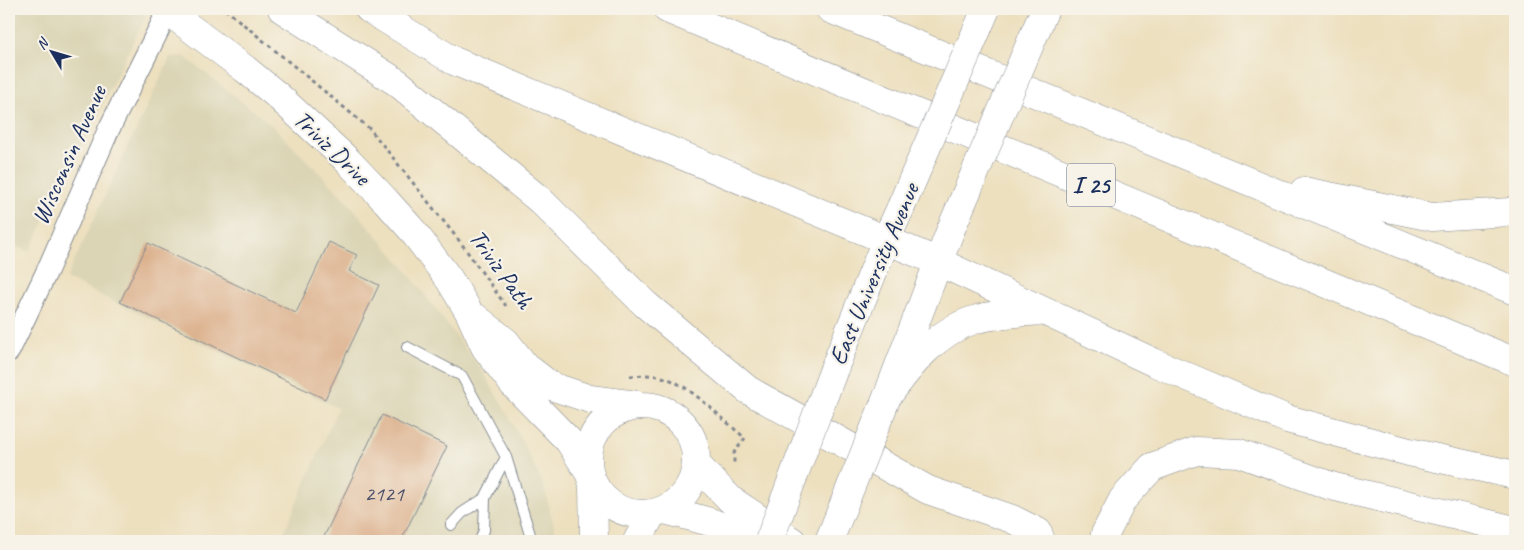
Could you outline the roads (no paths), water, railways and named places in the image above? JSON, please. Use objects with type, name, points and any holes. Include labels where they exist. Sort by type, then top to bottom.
[{"type":"main road","points":[[282,9],[398,83],[541,200],[645,304],[748,390],[928,490],[1012,519],[1038,532],[1041,541]]},
{"type":"main road","points":[[368,9],[454,61],[939,262],[1153,362],[1287,419],[1409,452],[1515,475]]},
{"type":"main road","name":"I 25","points":[[667,9],[1515,362]]},
{"type":"main road","name":"I 25","points":[[830,9],[1515,291]]},
{"type":"main road","name":"East University Avenue","points":[[769,541],[834,369],[886,240],[986,9]]},
{"type":"main road","points":[[829,541],[951,229],[1045,9]]},
{"type":"main road","name":"Triviz Drive","points":[[167,10],[278,96],[346,159],[412,230],[449,279],[469,312],[485,347],[513,384],[569,441],[591,478]]},
{"type":"main road","points":[[1241,178],[1432,217],[1510,212],[1515,210]]},
{"type":"main road","points":[[886,397],[911,364],[944,335],[974,320],[1043,311]]},
{"type":"main road","name":"Triviz Drive","points":[[469,312],[506,342],[525,366],[551,386],[590,399],[646,406]]},
{"type":"main road","points":[[591,478],[600,496],[611,506],[624,512],[638,515],[659,512],[678,502],[687,491],[693,478],[696,464],[693,443],[683,424],[673,415],[660,409],[646,406],[632,407],[618,411],[606,419],[597,430],[586,457],[591,478],[594,541]]},
{"type":"main road","points":[[1104,541],[1105,534],[1123,499],[1152,467],[1196,451],[1239,453],[1331,486],[1515,530]]},
{"type":"main road","points":[[696,464],[731,500],[792,541]]},
{"type":"main road","points":[[637,541],[659,512]]},
{"type":"main road","points":[[659,512],[717,525],[750,541]]},
{"type":"street","name":"Wisconsin Avenue","points":[[9,351],[48,268],[108,131],[167,10]]},
{"type":"lane","points":[[406,348],[462,376],[506,457],[532,541]]},
{"type":"lane","points":[[480,541],[484,530],[485,498],[506,457]]},
{"type":"lane","points":[[451,525],[462,512],[485,498]]}]
